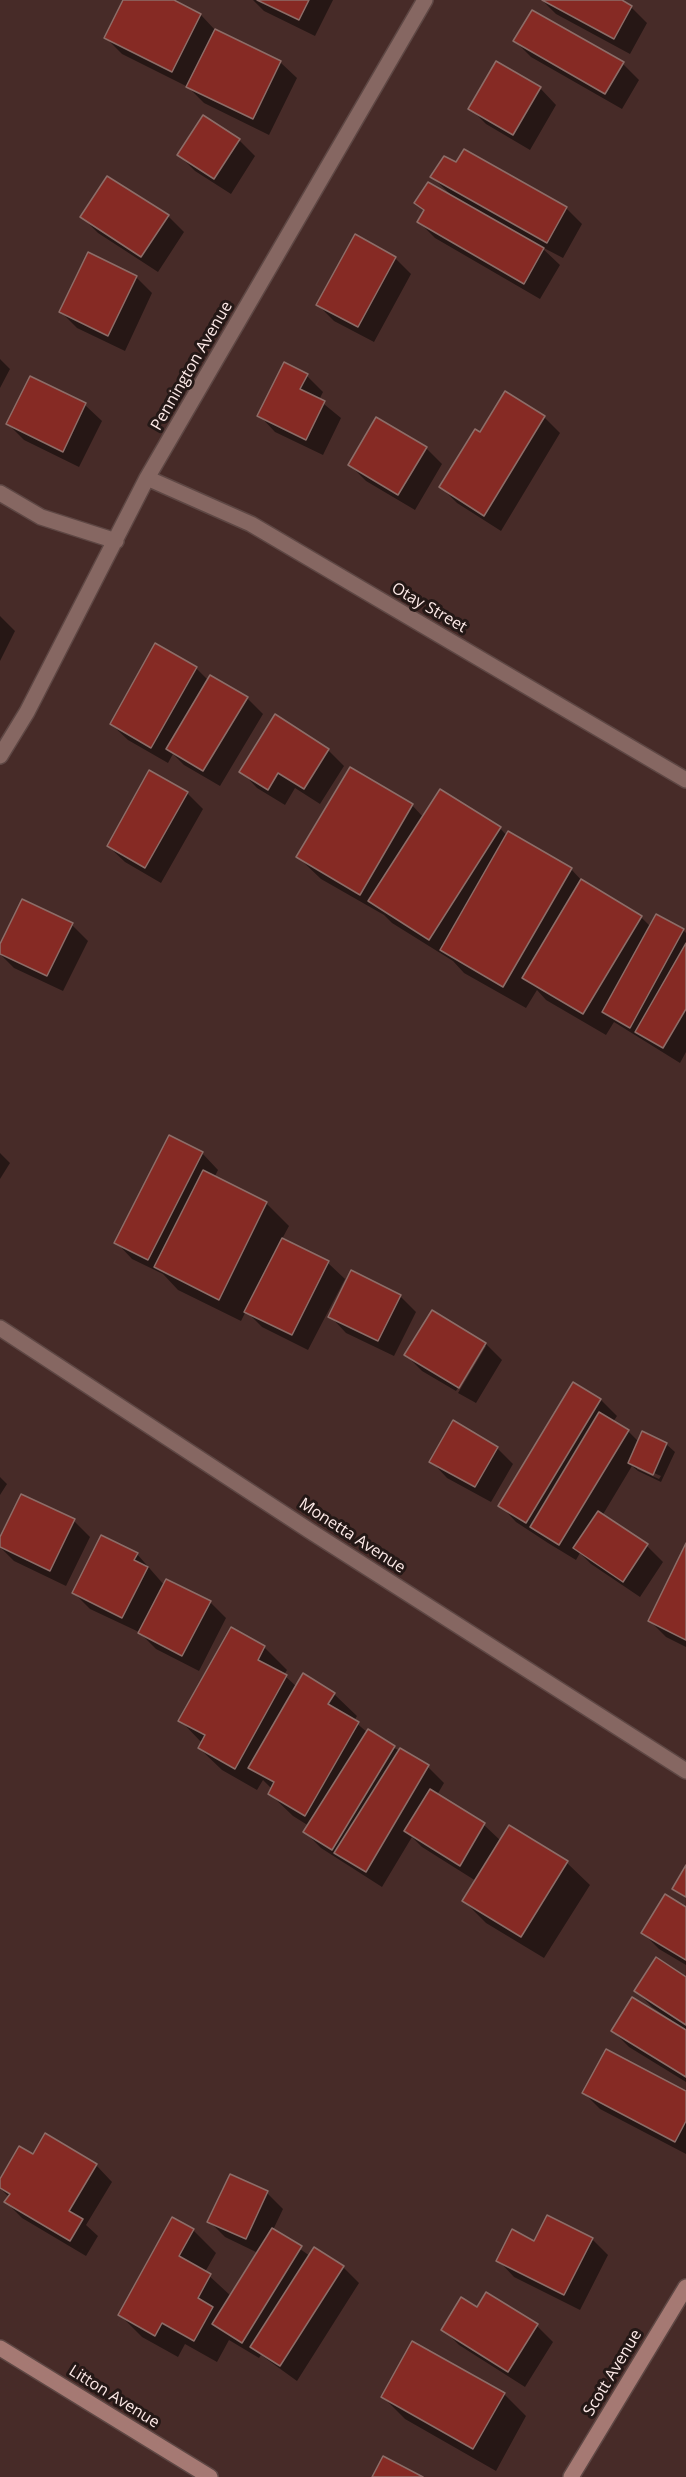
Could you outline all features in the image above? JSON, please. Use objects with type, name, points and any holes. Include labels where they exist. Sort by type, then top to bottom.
[{"type":"street","name":"Pennington Avenue","points":[[0,756],[27,712],[147,478],[425,0]]},
{"type":"street","name":"Otay Street","points":[[147,478],[252,524],[686,780]]},
{"type":"street","points":[[0,493],[41,516],[116,541]]},
{"type":"street","name":"Monetta Avenue","points":[[0,1328],[310,1531],[686,1771]]},
{"type":"street","name":"Scott Avenue","points":[[571,2477],[686,2287]]},
{"type":"street","name":"Litton Avenue","points":[[0,2348],[210,2477]]},
{"type":"building","points":[[123,0],[174,0],[201,14],[172,72],[104,38]]},
{"type":"building","points":[[257,0],[309,0],[299,20]]},
{"type":"building","points":[[542,0],[622,0],[632,6],[614,39]]},
{"type":"building","points":[[532,10],[624,62],[605,94],[513,41]]},
{"type":"building","points":[[215,29],[281,61],[253,119],[186,87]]},
{"type":"building","points":[[496,61],[541,87],[513,135],[468,109]]},
{"type":"building","points":[[203,115],[240,139],[214,179],[177,155]]},
{"type":"building","points":[[464,149],[567,207],[547,243],[430,177],[444,156],[456,162]]},
{"type":"building","points":[[107,176],[169,215],[141,257],[80,217]]},
{"type":"building","points":[[428,182],[544,248],[524,284],[417,222],[424,210],[414,203]]},
{"type":"building","points":[[355,234],[396,257],[358,327],[316,305]]},
{"type":"building","points":[[88,252],[137,276],[108,336],[59,312]]},
{"type":"building","points":[[284,362],[308,374],[300,389],[325,401],[306,440],[257,416]]},
{"type":"building","points":[[30,376],[86,403],[63,452],[6,424]]},
{"type":"building","points":[[505,391],[545,416],[484,516],[439,487],[475,429],[480,432]]},
{"type":"building","points":[[376,417],[427,447],[398,495],[348,465]]},
{"type":"building","points":[[155,643],[197,667],[151,748],[110,724]]},
{"type":"building","points":[[210,675],[248,697],[203,771],[166,749]]},
{"type":"building","points":[[275,714],[329,749],[304,789],[278,773],[268,790],[239,772]]},
{"type":"building","points":[[350,767],[413,804],[360,895],[296,857]]},
{"type":"building","points":[[149,770],[188,792],[145,868],[107,846]]},
{"type":"building","points":[[440,789],[501,827],[429,940],[368,901]]},
{"type":"building","points":[[508,831],[572,868],[503,987],[440,950]]},
{"type":"building","points":[[581,879],[642,916],[583,1014],[522,978]]},
{"type":"building","points":[[22,899],[73,923],[47,976],[0,954],[0,944]]},
{"type":"building","points":[[656,914],[684,929],[630,1028],[602,1012]]},
{"type":"building","points":[[686,943],[686,1009],[663,1048],[635,1032]]},
{"type":"building","points":[[169,1135],[203,1152],[148,1260],[114,1243]]},
{"type":"building","points":[[203,1170],[267,1202],[219,1300],[154,1267]]},
{"type":"building","points":[[282,1238],[329,1261],[292,1335],[244,1312]]},
{"type":"building","points":[[351,1270],[401,1295],[378,1341],[328,1317]]},
{"type":"building","points":[[432,1310],[486,1343],[459,1388],[404,1355]]},
{"type":"building","points":[[573,1382],[601,1399],[526,1523],[498,1506]]},
{"type":"building","points":[[599,1412],[629,1430],[559,1545],[530,1527]]},
{"type":"building","points":[[453,1420],[498,1447],[475,1487],[429,1462]]},
{"type":"building","points":[[642,1431],[667,1443],[653,1475],[628,1463]]},
{"type":"building","points":[[21,1494],[75,1519],[50,1571],[0,1547],[0,1537]]},
{"type":"building","points":[[598,1511],[648,1544],[623,1582],[573,1548]]},
{"type":"building","points":[[101,1535],[138,1553],[134,1560],[148,1567],[122,1618],[72,1593]]},
{"type":"building","points":[[686,1543],[686,1640],[648,1621]]},
{"type":"building","points":[[166,1579],[211,1601],[182,1656],[138,1633]]},
{"type":"building","points":[[231,1627],[265,1646],[258,1660],[287,1675],[235,1769],[198,1748],[205,1735],[178,1721]]},
{"type":"building","points":[[303,1673],[335,1693],[328,1704],[359,1722],[305,1816],[268,1794],[274,1782],[248,1768]]},
{"type":"building","points":[[368,1729],[395,1746],[332,1850],[303,1832]]},
{"type":"building","points":[[400,1748],[429,1765],[366,1872],[334,1853]]},
{"type":"building","points":[[430,1789],[485,1823],[460,1866],[404,1831]]},
{"type":"building","points":[[509,1825],[568,1861],[521,1937],[462,1901]]},
{"type":"building","points":[[686,1865],[686,1897],[672,1889]]},
{"type":"building","points":[[665,1894],[686,1907],[686,1960],[641,1933]]},
{"type":"building","points":[[656,1957],[686,1977],[686,2025],[634,1991]]},
{"type":"building","points":[[632,1997],[686,2030],[686,2077],[611,2031]]},
{"type":"building","points":[[606,2049],[686,2091],[686,2121],[675,2142],[582,2093]]},
{"type":"building","points":[[45,2133],[97,2164],[69,2211],[83,2219],[70,2241],[4,2202],[10,2194],[0,2188],[0,2179],[19,2146],[33,2154]]},
{"type":"building","points":[[230,2174],[268,2191],[246,2239],[207,2222]]},
{"type":"building","points":[[547,2215],[593,2238],[564,2295],[496,2261],[512,2229],[534,2241]]},
{"type":"building","points":[[172,2217],[194,2229],[179,2256],[211,2274],[198,2298],[213,2307],[194,2341],[162,2323],[155,2336],[118,2315]]},
{"type":"building","points":[[272,2228],[302,2246],[242,2343],[212,2324]]},
{"type":"building","points":[[314,2247],[344,2266],[280,2366],[250,2347]]},
{"type":"building","points":[[486,2292],[538,2324],[508,2372],[441,2330],[461,2297],[477,2307]]},
{"type":"building","points":[[412,2341],[505,2393],[473,2449],[381,2397]]},
{"type":"building","points":[[383,2456],[423,2477],[372,2477]]}]
